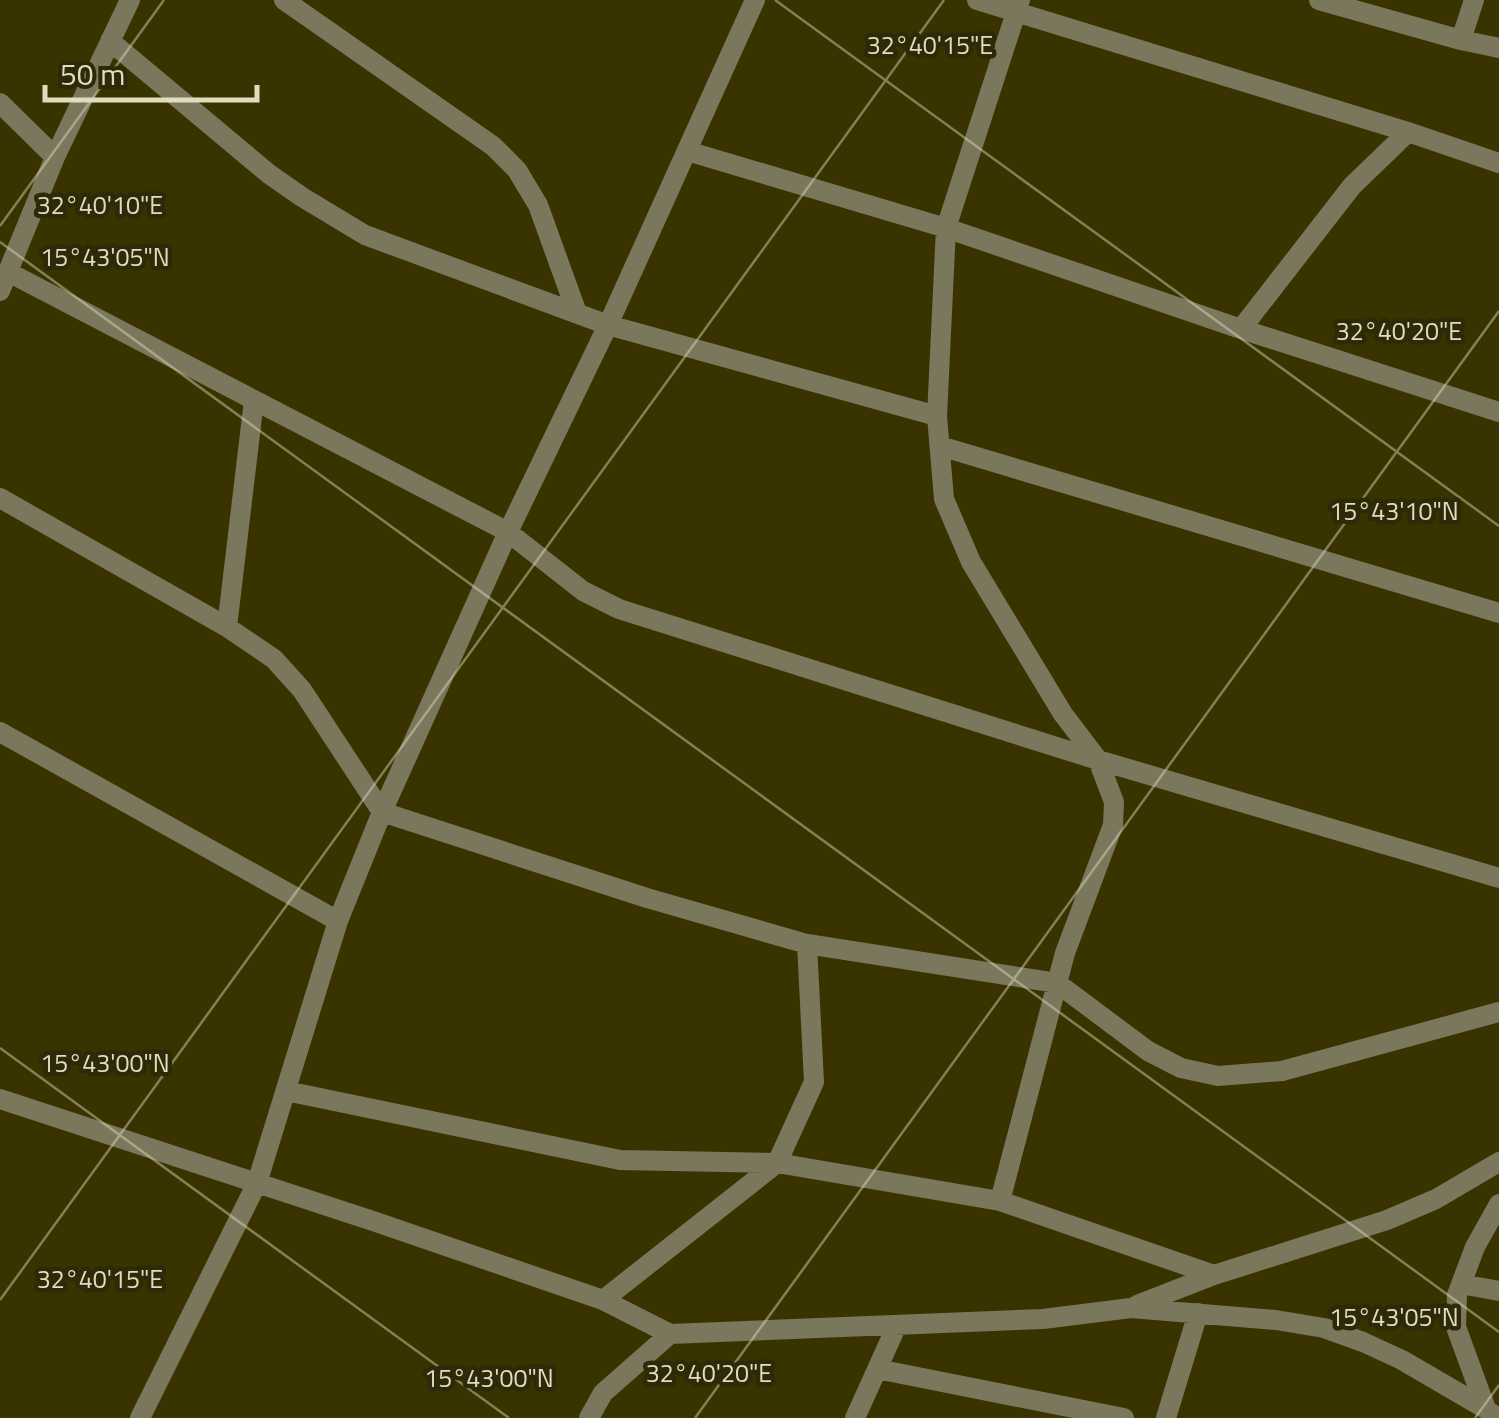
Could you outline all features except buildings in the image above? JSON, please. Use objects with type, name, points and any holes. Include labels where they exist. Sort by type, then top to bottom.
[{"type":"street","points":[[130,0],[55,157],[4,282],[254,400],[508,532],[584,591],[619,609],[1098,760],[1499,878]]},
{"type":"street","points":[[284,0],[493,146],[517,170],[538,204],[577,314]]},
{"type":"street","points":[[140,1418],[257,1183],[338,921],[382,812],[755,0]]},
{"type":"street","points":[[978,0],[1018,6],[1499,163]]},
{"type":"street","points":[[1319,0],[1499,48]]},
{"type":"street","points":[[1461,40],[1474,0]]},
{"type":"street","points":[[1000,1201],[1065,953],[1112,826],[1114,802],[1098,760],[1063,714],[971,562],[944,499],[937,416],[946,228],[1018,6]]},
{"type":"street","points":[[110,41],[269,174],[365,235],[608,325],[937,416]]},
{"type":"street","points":[[0,103],[55,157]]},
{"type":"street","points":[[1241,329],[1352,186],[1408,132]]},
{"type":"street","points":[[687,151],[946,228],[1499,412]]},
{"type":"street","points":[[227,627],[254,400]]},
{"type":"street","points":[[940,446],[1499,613]]},
{"type":"street","points":[[0,498],[227,627],[274,659],[302,690],[382,812],[647,898],[808,944],[1057,983],[1148,1051],[1181,1068],[1218,1076],[1282,1071],[1499,1012]]},
{"type":"street","points":[[0,732],[338,921]]},
{"type":"street","points":[[603,1300],[777,1163],[814,1082],[808,944]]},
{"type":"street","points":[[286,1090],[620,1160],[777,1163],[1000,1201],[1214,1275]]},
{"type":"street","points":[[0,1099],[603,1300],[670,1334],[1043,1318],[1131,1308],[1276,1320],[1324,1328],[1363,1342],[1402,1360],[1491,1414]]},
{"type":"street","points":[[1131,1308],[1214,1275],[1387,1220],[1436,1199],[1499,1162]]},
{"type":"street","points":[[1491,1414],[1456,1327],[1456,1295],[1475,1247],[1499,1204]]},
{"type":"street","points":[[1461,1284],[1499,1292]]},
{"type":"street","points":[[1166,1418],[1198,1313]]},
{"type":"street","points":[[855,1418],[897,1325]]},
{"type":"street","points":[[589,1418],[604,1393],[670,1334]]},
{"type":"street","points":[[877,1370],[1124,1418]]}]
